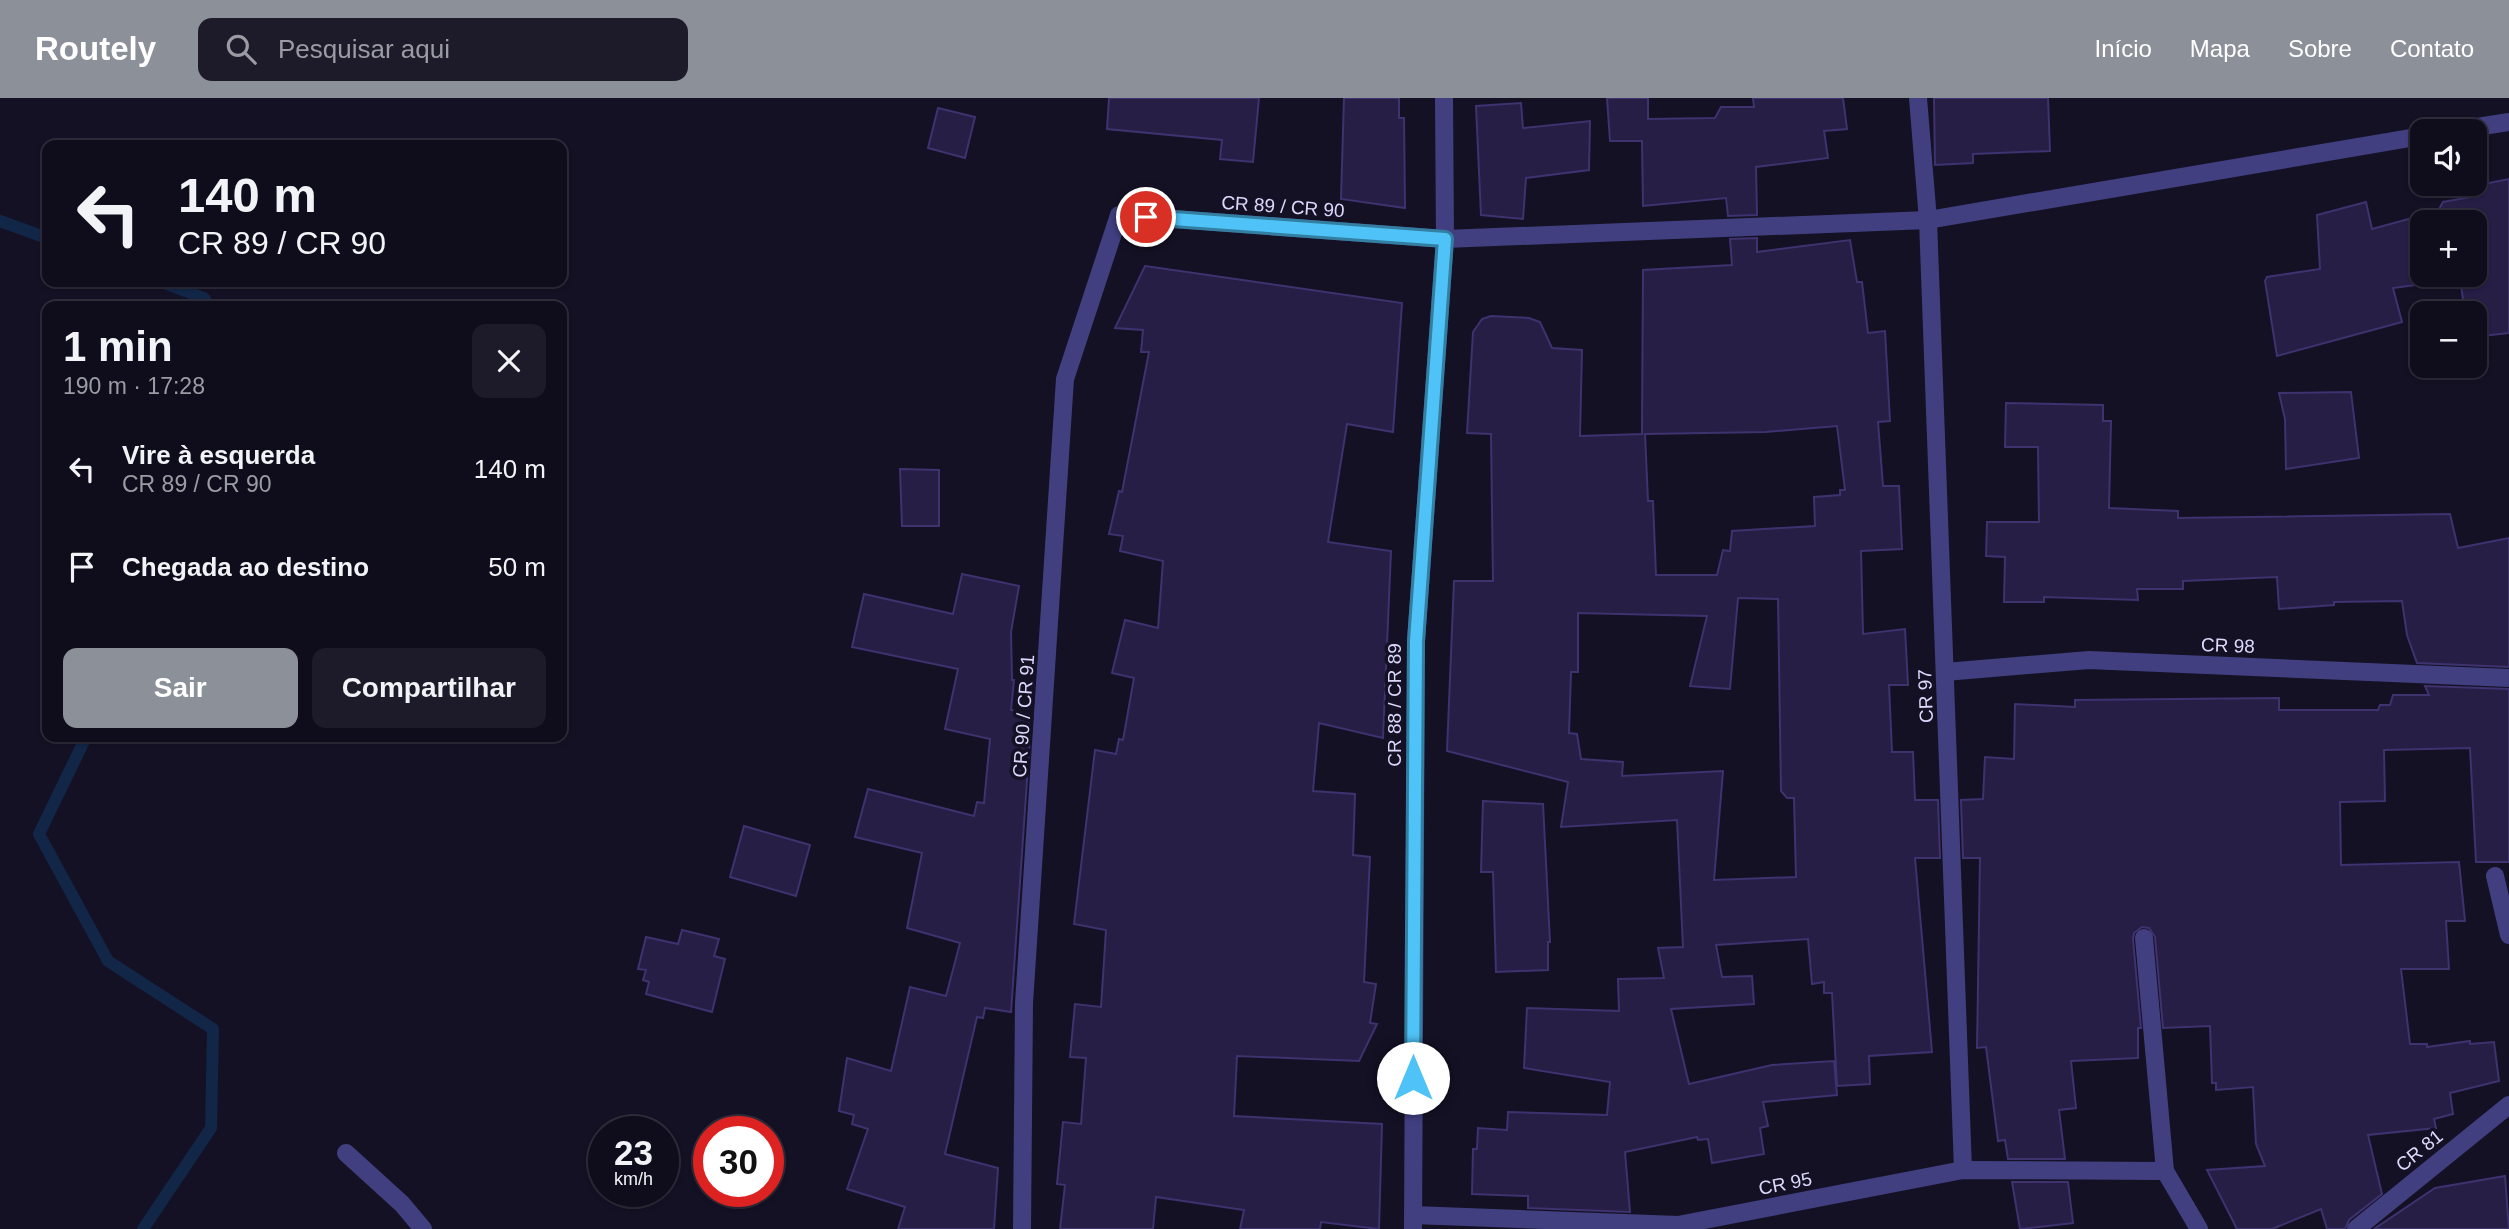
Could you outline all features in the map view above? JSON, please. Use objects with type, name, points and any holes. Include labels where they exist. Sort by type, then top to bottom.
[{"type":"street","name":"CR 88 / CR 89","points":[[1413,1222],[1416,641],[1445,239],[1444,98]]},
{"type":"street","name":"CR 97","points":[[1918,98],[1928,220],[1963,1170]]},
{"type":"street","points":[[2487,125],[2509,121]]},
{"type":"street","name":"CR 89 / CR 90","points":[[1119,215],[1445,239],[1928,220],[2410,138]]},
{"type":"street","name":"CR 90 / CR 91","points":[[1022,1229],[1024,1003],[1065,379],[1119,215]]},
{"type":"street","name":"CR 98","points":[[1945,672],[2089,660],[2509,678]]},
{"type":"street","points":[[2496,876],[2509,935]]},
{"type":"street","points":[[2144,938],[2165,1171],[2199,1229]]},
{"type":"street","name":"CR 81","points":[[2356,1229],[2509,1105]]},
{"type":"street","points":[[346,1153],[402,1204],[423,1229]]},
{"type":"street","name":"CR 95","points":[[1413,1222],[1678,1225],[1963,1170],[2165,1171]]},
{"type":"building","points":[[1109,98],[1259,98],[1253,162],[1220,159],[1222,140],[1107,129]]},
{"type":"building","points":[[1344,98],[1399,98],[1399,118],[1404,118],[1405,208],[1341,199]]},
{"type":"building","points":[[1607,98],[1648,98],[1648,119],[1715,118],[1721,107],[1754,107],[1753,98],[1843,98],[1847,129],[1824,131],[1828,158],[1756,167],[1757,215],[1728,216],[1726,198],[1643,206],[1642,141],[1610,141]]},
{"type":"building","points":[[1934,98],[2048,98],[2050,151],[1973,154],[1973,163],[1935,165]]},
{"type":"building","points":[[1521,103],[1523,128],[1590,121],[1589,170],[1526,178],[1523,219],[1481,215],[1476,106]]},
{"type":"building","points":[[938,108],[975,117],[965,158],[928,148]]},
{"type":"building","points":[[2509,179],[2509,333],[2487,336],[2487,301],[2463,301],[2461,287],[2487,287],[2487,210],[2439,210],[2443,202],[2487,196],[2487,183]]},
{"type":"building","points":[[2366,202],[2372,229],[2410,219],[2410,286],[2393,288],[2402,322],[2277,356],[2265,281],[2267,277],[2320,269],[2317,215]]},
{"type":"building","points":[[1757,238],[1757,252],[1850,240],[1857,282],[1862,282],[1868,333],[1885,331],[1890,421],[1878,422],[1883,486],[1899,486],[1902,549],[1861,551],[1863,634],[1905,629],[1908,685],[1889,685],[1892,752],[1913,752],[1915,800],[1938,800],[1940,858],[1915,858],[1932,1052],[1869,1056],[1870,1084],[1837,1086],[1832,993],[1824,993],[1824,982],[1812,984],[1808,939],[1716,945],[1722,977],[1752,976],[1754,1004],[1671,1009],[1689,1084],[1772,1065],[1834,1061],[1837,1095],[1763,1102],[1768,1126],[1760,1128],[1764,1154],[1712,1163],[1708,1139],[1698,1140],[1697,1137],[1625,1152],[1630,1212],[1528,1208],[1528,1196],[1472,1194],[1473,1149],[1477,1149],[1478,1128],[1507,1130],[1508,1112],[1607,1115],[1610,1082],[1524,1068],[1527,1008],[1619,1011],[1618,979],[1664,978],[1658,948],[1683,947],[1677,820],[1561,827],[1568,782],[1447,751],[1454,581],[1493,581],[1491,434],[1467,433],[1473,332],[1482,319],[1491,316],[1529,318],[1540,322],[1552,348],[1582,350],[1580,436],[1642,434],[1643,270],[1732,265],[1730,239]],"holes":[[[1837,426],[1845,490],[1840,490],[1840,495],[1814,497],[1815,526],[1732,531],[1730,551],[1723,550],[1717,575],[1656,575],[1653,501],[1648,501],[1645,434],[1765,432]],[[1738,598],[1778,599],[1781,791],[1787,798],[1794,798],[1796,877],[1714,880],[1723,771],[1622,776],[1623,762],[1581,759],[1577,734],[1569,733],[1571,672],[1578,672],[1578,613],[1707,616],[1690,686],[1730,689]]]},
{"type":"building","points":[[1145,266],[1402,303],[1393,432],[1347,424],[1328,542],[1391,551],[1383,738],[1319,723],[1313,791],[1355,794],[1353,855],[1370,857],[1364,982],[1376,984],[1370,1023],[1377,1024],[1359,1061],[1237,1056],[1234,1116],[1382,1124],[1379,1229],[1321,1222],[1320,1229],[1240,1229],[1244,1210],[1156,1197],[1153,1229],[1060,1229],[1065,1185],[1057,1184],[1063,1122],[1081,1124],[1086,1058],[1070,1057],[1075,1004],[1101,1007],[1106,930],[1074,924],[1095,750],[1116,754],[1119,739],[1123,740],[1134,678],[1112,673],[1125,620],[1158,628],[1163,561],[1120,551],[1123,536],[1109,534],[1119,491],[1122,492],[1149,352],[1141,352],[1143,330],[1115,328]]},
{"type":"building","points":[[2351,392],[2359,458],[2286,469],[2285,419],[2279,393]]},
{"type":"building","points":[[2006,403],[2103,405],[2103,421],[2111,421],[2109,508],[2178,511],[2178,518],[2450,514],[2458,548],[2509,538],[2509,667],[2417,663],[2407,635],[2402,601],[2334,602],[2334,605],[2279,609],[2277,577],[2183,581],[2183,589],[2137,589],[2138,600],[2044,597],[2044,602],[2004,602],[2005,557],[1986,556],[1987,522],[2039,522],[2038,447],[2005,447]]},
{"type":"building","points":[[900,469],[939,470],[939,526],[902,526]]},
{"type":"building","points":[[962,574],[1019,586],[1011,632],[1014,680],[1011,710],[1028,714],[1030,737],[1011,1012],[985,1008],[983,1018],[977,1017],[945,1154],[998,1168],[994,1229],[898,1229],[905,1207],[847,1189],[868,1129],[852,1124],[854,1115],[839,1111],[847,1058],[891,1071],[910,987],[946,996],[960,943],[907,928],[922,853],[855,837],[868,789],[974,816],[977,802],[984,803],[990,739],[945,729],[958,669],[852,647],[864,594],[953,614]]},
{"type":"building","points":[[2425,686],[2509,689],[2509,862],[2476,862],[2470,748],[2384,750],[2385,801],[2340,802],[2341,865],[2459,862],[2465,921],[2446,921],[2449,969],[2401,969],[2410,1044],[2427,1044],[2427,1047],[2470,1041],[2470,1044],[2494,1042],[2499,1081],[2450,1093],[2453,1114],[2434,1119],[2436,1128],[2368,1135],[2382,1194],[2349,1220],[2345,1229],[2327,1229],[2321,1209],[2272,1229],[2237,1229],[2207,1170],[2265,1166],[2256,1144],[2253,1087],[2216,1090],[2216,1083],[2212,1083],[2210,1026],[2163,1028],[2155,937],[2149,928],[2142,927],[2134,933],[2133,939],[2141,1028],[2138,1028],[2138,1058],[2071,1061],[2076,1108],[2059,1110],[2065,1159],[2008,1159],[2005,1140],[1998,1141],[1986,1047],[1977,1048],[1980,858],[1963,858],[1961,800],[1983,799],[1985,757],[2014,759],[2015,704],[2075,707],[2075,700],[2279,698],[2279,710],[2378,710],[2380,705],[2390,705],[2393,695],[2429,695]]},
{"type":"building","points":[[1483,801],[1543,804],[1550,942],[1548,970],[1496,972],[1493,872],[1481,872]]},
{"type":"building","points":[[744,826],[810,845],[796,896],[730,877]]},
{"type":"building","points":[[682,930],[719,939],[714,956],[725,959],[712,1012],[646,994],[649,982],[643,980],[646,970],[638,969],[646,937],[678,944]]},
{"type":"building","points":[[2505,1176],[2509,1229],[2374,1229],[2435,1188]]},
{"type":"building","points":[[2012,1182],[2068,1182],[2073,1223],[2020,1229]]},
{"type":"waterway","points":[[0,221],[42,236]]},
{"type":"waterway","points":[[174,287],[206,301]]},
{"type":"waterway","points":[[84,742],[39,834],[108,961],[213,1029],[211,1128],[143,1229]]},
{"type":"route","points":[[1146,217],[1445,239],[1416,641],[1413,1078]]}]
